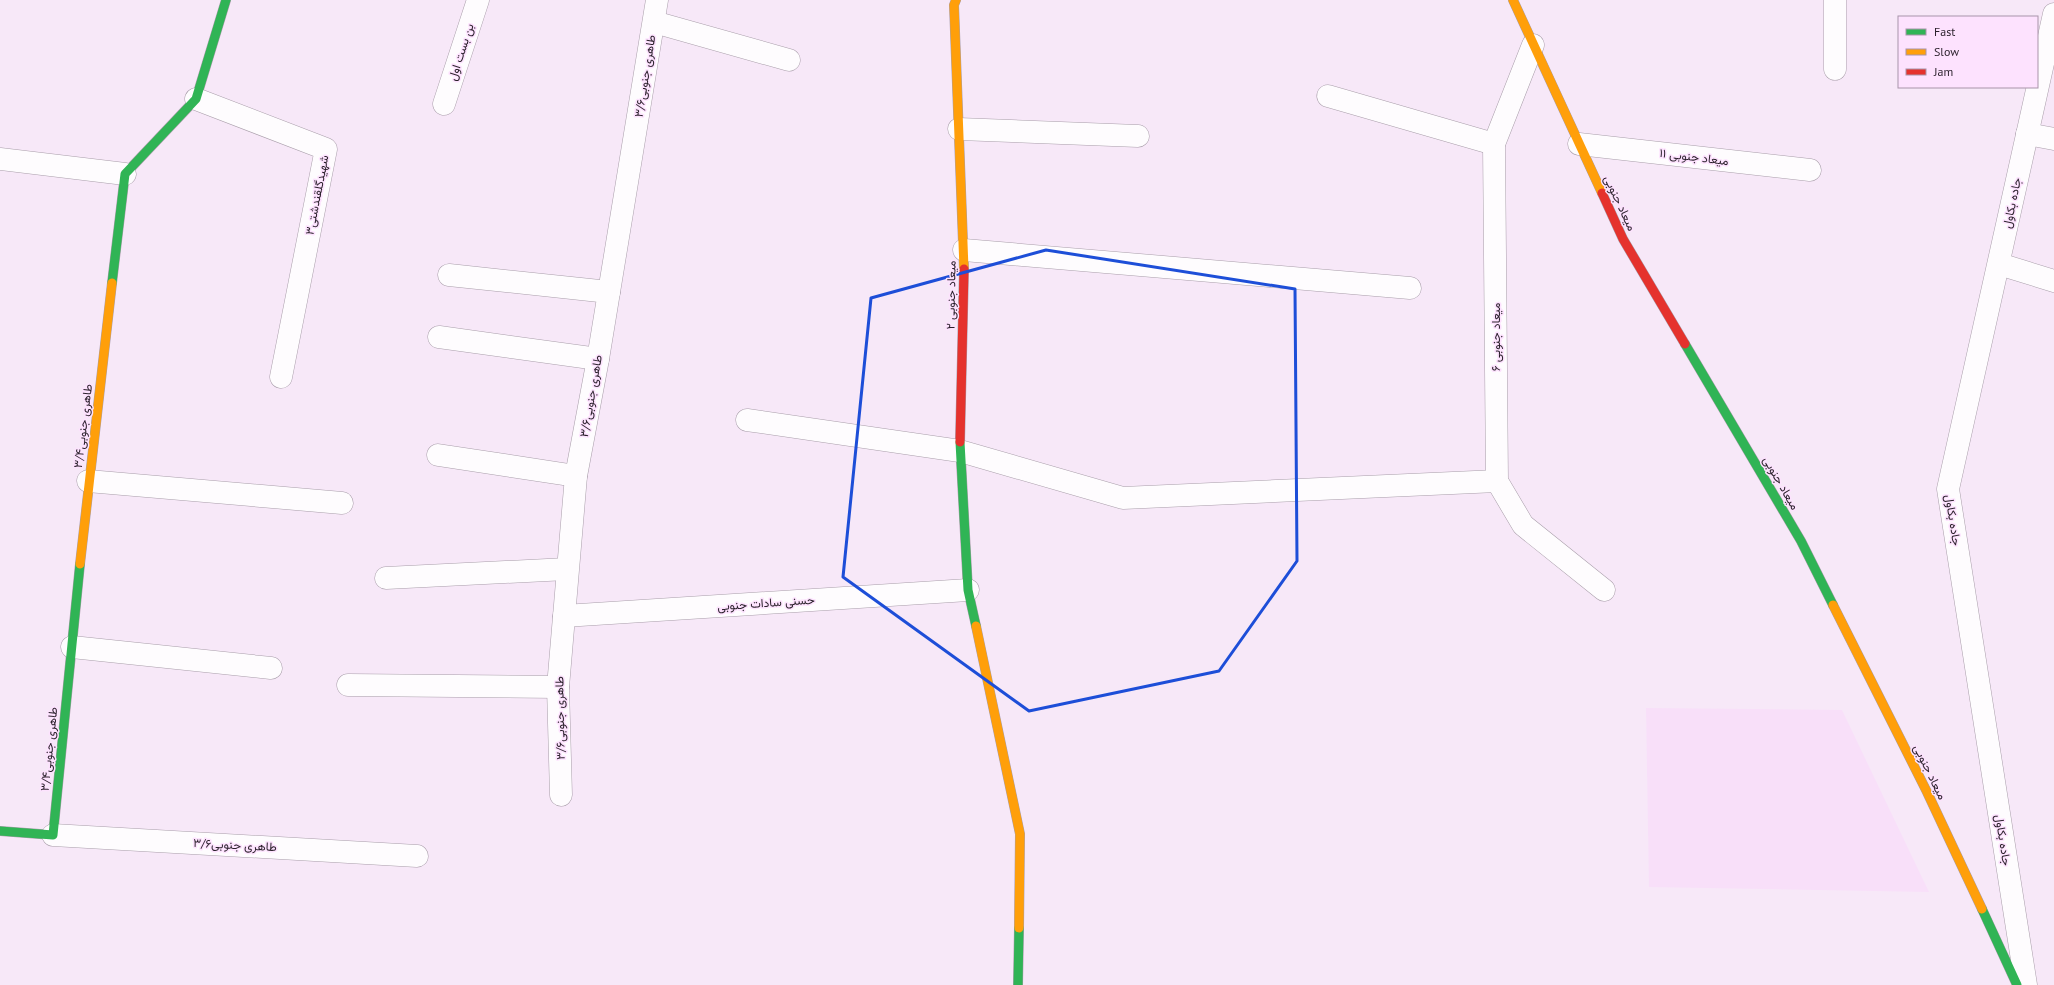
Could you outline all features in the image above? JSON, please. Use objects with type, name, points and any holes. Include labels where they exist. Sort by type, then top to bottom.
[{"type":"street","points":[[0,159],[125,174],[196,99],[226,0]]},
{"type":"street","name":"بن بست اول","points":[[444,104],[478,0]]},
{"type":"street","name":"طاهری جنوبی۳/۶","points":[[561,795],[558,687],[576,476],[598,359],[657,0]]},
{"type":"street","name":"میعاد جنوبی ۲","points":[[956,0],[954,5],[964,250],[960,451],[968,590],[1020,834],[1018,985]]},
{"type":"street","name":"میعاد جنوبی","points":[[1513,0],[1623,239],[1800,541],[1927,792],[2017,985]]},
{"type":"street","points":[[1835,0],[1835,69]]},
{"type":"street","name":"جاده بکاول","points":[[2038,85],[2054,14]]},
{"type":"street","points":[[654,22],[789,60]]},
{"type":"street","name":"میعاد جنوبی ۶","points":[[1497,481],[1494,144],[1533,45]]},
{"type":"street","name":"جاده بکاول","points":[[2026,985],[1948,489],[2037,88]]},
{"type":"street","points":[[1328,96],[1494,144]]},
{"type":"street","name":"شهیدگلقندشتی۳","points":[[196,99],[326,149],[281,377]]},
{"type":"street","points":[[959,129],[1138,136]]},
{"type":"street","points":[[2027,134],[2054,139]]},
{"type":"street","name":"میعاد جنوبی ۱۱","points":[[1579,144],[1810,170]]},
{"type":"street","name":"طاهری جنوبی۳/۴","points":[[53,835],[88,481],[125,174]]},
{"type":"street","points":[[964,250],[1410,288]]},
{"type":"street","points":[[1999,264],[2054,281]]},
{"type":"street","points":[[449,275],[609,292]]},
{"type":"street","points":[[439,337],[598,359]]},
{"type":"street","points":[[747,420],[960,451],[1122,498],[1497,481],[1523,525],[1604,590]]},
{"type":"street","points":[[438,455],[576,476]]},
{"type":"street","points":[[88,481],[342,503]]},
{"type":"street","points":[[386,578],[568,569]]},
{"type":"street","name":"حسنی سادات جنوبی","points":[[564,616],[968,590]]},
{"type":"street","points":[[72,647],[270,668]]},
{"type":"street","points":[[348,685],[558,687]]},
{"type":"street","points":[[0,831],[53,835]]},
{"type":"street","name":"طاهری جنوبی۳/۶","points":[[53,835],[417,856]]},
{"type":"highlighted area","points":[[1046,250],[1295,289],[1297,561],[1219,671],[1029,711],[843,577],[871,298]]},
{"type":"shaded area","points":[[1646,708],[1842,710],[1929,892],[1649,887]]},
{"type":"traffic: fast","points":[[112,283],[125,174],[196,99],[226,0]]},
{"type":"traffic: fast","points":[[1685,344],[1801,541],[1833,605]]},
{"type":"traffic: fast","points":[[960,442],[968,590],[976,626]]},
{"type":"traffic: fast","points":[[0,831],[53,835],[80,564]]},
{"type":"traffic: fast","points":[[1982,909],[2017,985]]},
{"type":"traffic: fast","points":[[1018,985],[1019,928]]},
{"type":"traffic: slow","points":[[956,0],[954,5],[964,269]]},
{"type":"traffic: slow","points":[[1513,0],[1602,193]]},
{"type":"traffic: slow","points":[[80,564],[112,283]]},
{"type":"traffic: slow","points":[[1833,605],[1927,792],[1982,909]]},
{"type":"traffic: slow","points":[[976,626],[1020,834],[1019,928]]},
{"type":"traffic: jam","points":[[1602,193],[1623,239],[1685,344]]},
{"type":"traffic: jam","points":[[960,442],[964,269]]}]
